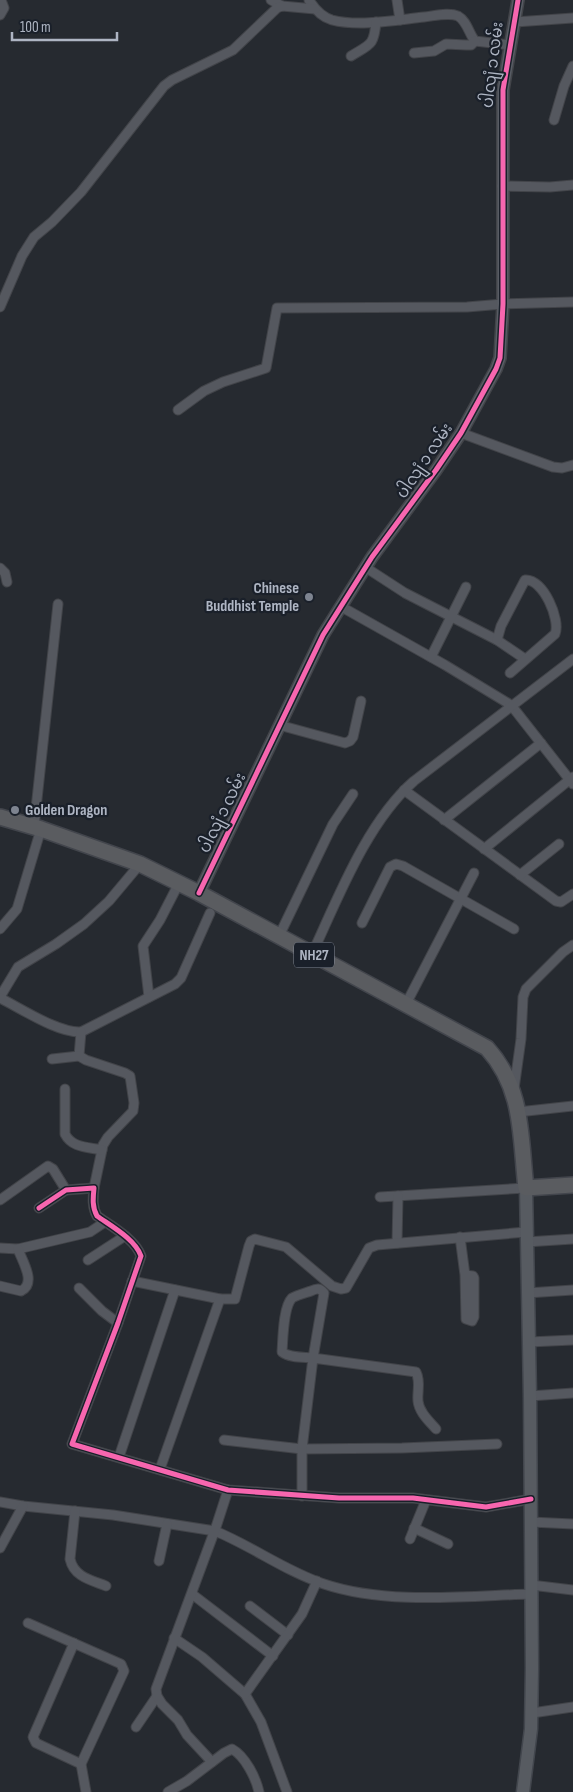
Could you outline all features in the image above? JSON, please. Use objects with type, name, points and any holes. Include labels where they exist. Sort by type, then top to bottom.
[{"type":"highway","name":"NH27","points":[[0,817],[38,828],[140,864],[198,893],[487,1048],[507,1074],[514,1092],[526,1188]]},
{"type":"highway","points":[[526,1188],[573,1185]]},
{"type":"main road","name":"NH27","points":[[523,1792],[532,1713],[530,1396],[526,1188]]},
{"type":"street","points":[[0,15],[4,8],[1,0]]},
{"type":"street","points":[[271,0],[282,6],[315,9]]},
{"type":"street","points":[[310,0],[315,9],[330,19],[350,22],[376,22],[443,15],[458,16],[464,20],[475,41],[510,45]]},
{"type":"street","points":[[397,0],[400,20]]},
{"type":"street","name":"ပါလျံ ၁ လမ်း","points":[[198,893],[323,635],[365,568],[436,470],[460,433],[496,369],[500,358],[503,304],[503,90],[518,0]]},
{"type":"street","points":[[0,306],[22,256],[34,237],[52,222],[81,192],[164,86],[172,80],[233,50],[269,14],[282,6]]},
{"type":"street","points":[[515,22],[573,18]]},
{"type":"street","points":[[351,56],[372,43],[376,22]]},
{"type":"street","points":[[414,53],[434,51],[446,44],[471,45],[475,41]]},
{"type":"street","points":[[554,120],[564,86],[573,66]]},
{"type":"street","points":[[502,186],[550,187],[573,185]]},
{"type":"street","points":[[178,410],[204,391],[223,382],[266,368],[277,308],[467,307],[573,302]]},
{"type":"street","points":[[460,433],[553,467],[562,468],[573,465]]},
{"type":"street","points":[[0,568],[5,572],[7,582]]},
{"type":"street","points":[[365,568],[406,593],[497,640],[525,659]]},
{"type":"street","points":[[497,640],[501,626],[525,580],[536,583],[544,590],[556,623],[556,631],[555,634],[510,672]]},
{"type":"street","points":[[431,657],[453,617],[466,587]]},
{"type":"street","points":[[0,929],[17,909],[38,828],[58,604]]},
{"type":"street","points":[[340,606],[511,705],[572,780],[484,849]]},
{"type":"street","points":[[312,954],[357,859],[394,801],[404,790],[511,705],[573,659]]},
{"type":"street","points":[[279,725],[345,743],[353,737],[361,701]]},
{"type":"street","points":[[444,820],[541,743]]},
{"type":"street","points":[[404,790],[556,901],[561,902],[573,894]]},
{"type":"street","points":[[279,936],[333,824],[353,794]]},
{"type":"street","points":[[520,875],[559,844]]},
{"type":"street","points":[[140,864],[109,901],[84,924],[18,967],[0,998],[58,1028],[81,1032],[175,984],[181,978],[210,913]]},
{"type":"street","points":[[362,923],[390,867],[396,864],[403,866],[514,929]]},
{"type":"street","points":[[406,1004],[474,873]]},
{"type":"street","points":[[149,997],[143,946],[160,920],[179,883]]},
{"type":"street","points":[[514,1092],[521,1039],[523,997],[526,990],[563,952],[573,945]]},
{"type":"street","points":[[79,1056],[81,1032]]},
{"type":"street","points":[[52,1059],[79,1056],[125,1073],[130,1076],[134,1103],[133,1111],[108,1137],[102,1150],[93,1202],[94,1211],[97,1216],[125,1236],[139,1251],[141,1256],[72,1444],[228,1490],[339,1498],[413,1498],[486,1507],[531,1498]]},
{"type":"street","points":[[65,1089],[64,1134],[74,1144],[102,1150]]},
{"type":"street","points":[[518,1112],[573,1106]]},
{"type":"street","points":[[0,1200],[48,1166],[66,1190]]},
{"type":"street","points":[[39,1208],[66,1190],[94,1188]]},
{"type":"street","points":[[380,1197],[526,1188]]},
{"type":"street","points":[[398,1196],[398,1243]]},
{"type":"street","points":[[0,1248],[18,1249],[90,1232],[105,1222]]},
{"type":"street","points":[[88,1260],[125,1236]]},
{"type":"street","points":[[460,1237],[465,1275]]},
{"type":"street","points":[[436,1429],[423,1414],[418,1403],[419,1378],[416,1372],[285,1355],[282,1352],[286,1310],[292,1299],[316,1288],[321,1290],[346,1288],[369,1248],[377,1244],[460,1237],[573,1239]]},
{"type":"street","points":[[132,1281],[220,1299],[235,1299],[249,1246],[251,1241],[256,1240],[286,1247],[332,1286],[341,1289]]},
{"type":"street","points":[[0,1286],[21,1291],[26,1289],[29,1278],[18,1249]]},
{"type":"street","points":[[79,1288],[102,1311],[118,1323]]},
{"type":"street","points":[[119,1457],[175,1290]]},
{"type":"street","points":[[302,1496],[302,1449],[313,1358],[324,1297],[324,1293],[321,1290]]},
{"type":"street","points":[[528,1293],[573,1290]]},
{"type":"street","points":[[160,1469],[220,1299]]},
{"type":"street","points":[[529,1342],[573,1340]]},
{"type":"street","points":[[530,1396],[573,1393]]},
{"type":"street","points":[[224,1440],[302,1449],[402,1448],[496,1444]]},
{"type":"street","points":[[212,1762],[187,1735],[178,1720],[162,1704],[157,1696],[156,1689],[215,1531],[228,1490]]},
{"type":"street","points":[[410,1539],[426,1500]]},
{"type":"street","points":[[0,1502],[215,1531],[316,1582],[353,1592],[432,1598],[531,1590],[573,1590]]},
{"type":"street","points":[[0,1548],[23,1506]]},
{"type":"street","points":[[75,1511],[70,1559],[72,1567],[84,1577],[106,1586]]},
{"type":"street","points":[[531,1522],[573,1524]]},
{"type":"street","points":[[159,1561],[167,1524]]},
{"type":"street","points":[[414,1528],[448,1544]]},
{"type":"street","points":[[245,1694],[302,1614],[316,1582]]},
{"type":"street","points":[[192,1594],[273,1656]]},
{"type":"street","points":[[250,1606],[288,1634]]},
{"type":"street","points":[[28,1623],[121,1664],[124,1671],[81,1764],[86,1792]]},
{"type":"street","points":[[174,1638],[202,1657],[245,1694],[261,1722],[287,1792]]},
{"type":"street","points":[[74,1643],[33,1736],[33,1741],[81,1764]]},
{"type":"street","points":[[136,1727],[157,1696]]},
{"type":"street","points":[[532,1713],[573,1707]]},
{"type":"street","points":[[168,1792],[232,1749],[237,1752],[251,1772],[260,1792]]},
{"type":"cycle path","points":[[199,893],[323,635],[372,557],[461,433],[496,369],[500,358],[503,304],[503,90],[518,0]]},
{"type":"cycle path","points":[[39,1208],[66,1190],[94,1188],[93,1199],[97,1216],[134,1244],[141,1256],[72,1444],[228,1490],[339,1498],[413,1498],[486,1507],[531,1499]]},
{"type":"place","name":"Chinese Buddhist Temple","points":[[309,597]]},
{"type":"place","name":"Golden Dragon","points":[[15,810]]}]
